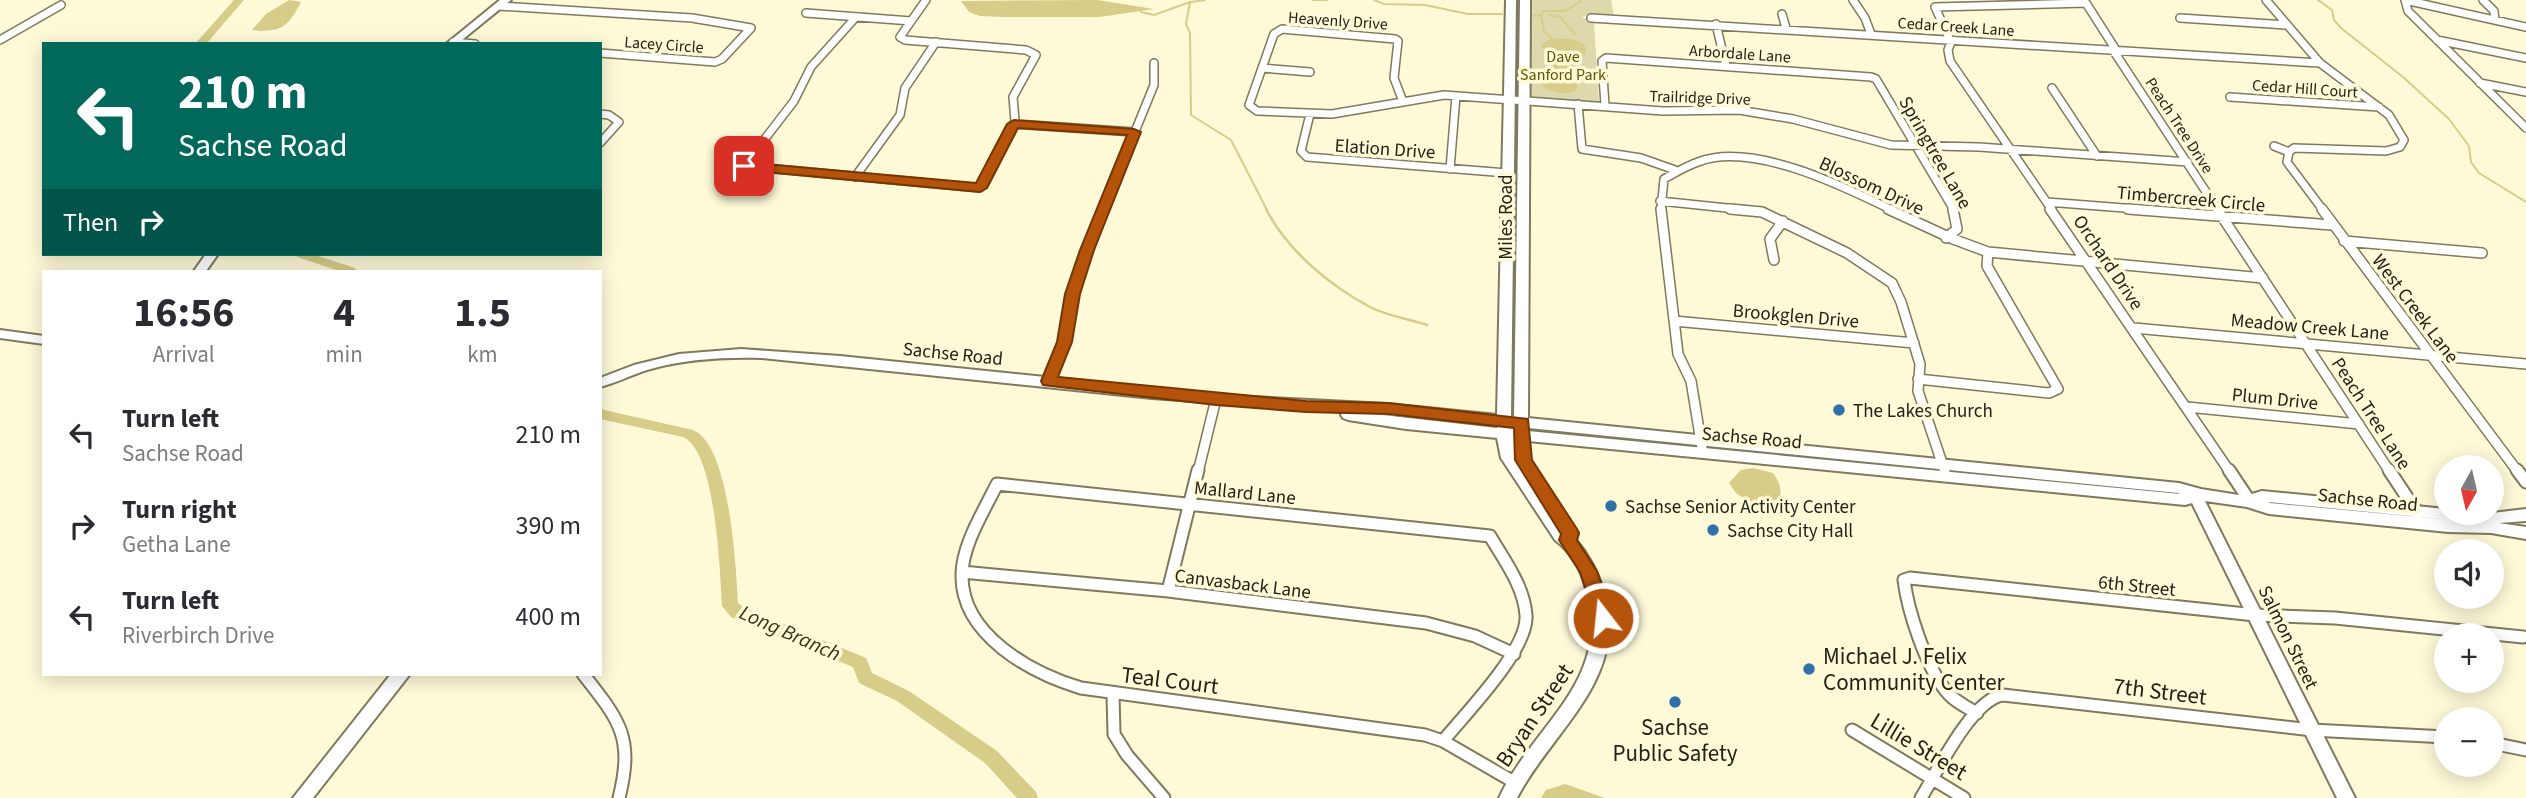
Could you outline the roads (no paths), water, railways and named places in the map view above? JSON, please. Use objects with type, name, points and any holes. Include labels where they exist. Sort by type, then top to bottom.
[{"type":"main road","name":"Miles Road","points":[[1504,426],[1511,0]]},
{"type":"main road","name":"Miles Road","points":[[1522,428],[1525,0]]},
{"type":"main road","points":[[453,42],[503,3]]},
{"type":"main road","points":[[1510,26],[1525,27]]},
{"type":"main road","points":[[1506,233],[1524,235]]},
{"type":"main road","points":[[0,334],[42,340]]},
{"type":"main road","name":"Sachse Road","points":[[602,382],[664,361],[704,354],[743,353],[1306,407],[1406,424],[1504,426],[1944,470],[2185,500],[2194,495],[2249,500],[2269,508],[2420,517],[2526,517]]},
{"type":"main road","name":"Bryan Street","points":[[1504,426],[1508,458],[1560,536],[1568,540],[1588,571],[1599,597],[1603,618],[1596,663],[1571,709],[1511,790]]},
{"type":"main road","name":"Bryan Street","points":[[1522,428],[1523,460],[1570,533],[1568,540]]},
{"type":"main road","name":"Salmon Street","points":[[2194,495],[2346,798]]},
{"type":"main road","name":"Sachse Road","points":[[2420,517],[2526,533]]},
{"type":"main road","points":[[2526,517],[2526,524]]},
{"type":"main road","points":[[302,798],[399,676]]},
{"type":"street","points":[[856,17],[805,76],[788,110],[744,165],[748,168],[980,188],[1014,124],[1016,114],[1013,97],[1036,55],[1034,52],[900,37],[926,0]]},
{"type":"street","points":[[1853,0],[1865,18],[1871,34]]},
{"type":"street","points":[[2266,0],[2319,63],[2357,88],[2379,107],[2403,136],[2403,144],[2400,147],[2386,151],[2306,147],[2288,152],[2274,146]]},
{"type":"street","points":[[2405,0],[2526,27]]},
{"type":"street","points":[[2405,0],[2409,11],[2526,128]]},
{"type":"street","points":[[2483,0],[2494,11],[2495,20]]},
{"type":"street","name":"Lacey Circle","points":[[503,3],[692,18],[751,28],[718,62],[602,53]]},
{"type":"street","points":[[1951,42],[1935,7],[2086,3],[2114,50]]},
{"type":"street","points":[[0,40],[61,5]]},
{"type":"street","points":[[806,13],[911,21]]},
{"type":"street","points":[[1782,14],[1786,28]]},
{"type":"street","name":"Cedar Creek Lane","points":[[1591,18],[2319,63]]},
{"type":"street","points":[[2180,18],[2286,25]]},
{"type":"street","points":[[1716,24],[1726,66]]},
{"type":"street","name":"Heavenly Drive","points":[[1262,68],[1274,34],[1279,30],[1395,39],[1398,41],[1392,79],[1394,88],[1402,99]]},
{"type":"street","points":[[2437,40],[2526,58]]},
{"type":"street","name":"Orchard Drive","points":[[1951,42],[1948,50],[1951,61],[2249,500]]},
{"type":"street","points":[[855,177],[900,115],[905,88],[936,43]]},
{"type":"street","name":"Peach Tree Drive","points":[[2114,50],[2222,216]]},
{"type":"street","name":"Arbordale Lane","points":[[1605,105],[1602,61],[1617,59],[1864,75],[1876,79]]},
{"type":"street","points":[[1049,381],[1064,342],[1072,294],[1087,250],[1154,85],[1154,63]]},
{"type":"street","points":[[1262,68],[1310,72]]},
{"type":"street","name":"Trailridge Drive","points":[[1262,68],[1249,105],[1251,109],[1310,114],[1350,112],[1402,99],[1456,96],[1664,111],[1739,110],[1793,119],[1872,141],[1915,146],[2011,149],[2188,162]]},
{"type":"street","name":"Springtree Lane","points":[[1876,79],[1954,210],[1957,229],[1946,237]]},
{"type":"street","points":[[2480,83],[2526,92]]},
{"type":"street","points":[[2052,88],[2098,156]]},
{"type":"street","points":[[1450,169],[1456,96]]},
{"type":"street","name":"Cedar Hill Court","points":[[2230,97],[2379,107]]},
{"type":"street","points":[[1578,104],[1582,149],[1641,158],[1675,170]]},
{"type":"street","points":[[602,114],[609,115],[619,122],[602,142]]},
{"type":"street","name":"Elation Drive","points":[[1310,114],[1301,151],[1307,157],[1507,173]]},
{"type":"street","points":[[1014,124],[1134,132]]},
{"type":"street","name":"West Creek Lane","points":[[2288,152],[2287,162],[2332,225],[2526,482]]},
{"type":"street","name":"Blossom Drive","points":[[1675,170],[1695,162],[1718,159],[1761,160],[1787,166],[1845,187],[1946,237],[1988,252],[2263,278]]},
{"type":"street","points":[[1675,170],[1664,179],[1660,201],[1680,363],[1691,382],[1702,446]]},
{"type":"street","points":[[1660,201],[1762,212],[1847,253],[1892,283],[1901,302],[1920,364],[1918,391],[1944,470]]},
{"type":"street","name":"Timbercreek Circle","points":[[2047,202],[2332,225]]},
{"type":"street","name":"Peach Tree Lane","points":[[2222,216],[2420,517]]},
{"type":"street","points":[[1774,260],[1770,239],[1783,221]]},
{"type":"street","points":[[2344,241],[2482,253]]},
{"type":"street","points":[[1918,379],[2049,394],[2058,389],[1987,267],[1988,252]]},
{"type":"street","name":"Brookglen Drive","points":[[1674,321],[1914,343]]},
{"type":"street","name":"Meadow Creek Lane","points":[[2134,328],[2526,364]]},
{"type":"street","points":[[1168,591],[1216,399]]},
{"type":"street","name":"Plum Drive","points":[[2187,407],[2359,424]]},
{"type":"street","name":"Mallard Lane","points":[[997,484],[1490,536],[1518,586],[1526,613],[1522,640],[1514,654]]},
{"type":"street","name":"Teal Court","points":[[997,484],[962,572],[962,595],[975,622],[994,641],[1056,679],[1077,688],[1113,694],[1388,728],[1443,741],[1511,790]]},
{"type":"street","name":"Canvasback Lane","points":[[962,572],[1168,591],[1426,623],[1475,636],[1514,654]]},
{"type":"street","name":"6th Street","points":[[1977,713],[1957,702],[1944,688],[1908,603],[1904,580],[1910,578],[2255,615],[2335,618],[2523,637]]},
{"type":"street","points":[[1443,741],[1514,654]]},
{"type":"street","points":[[585,676],[618,718],[627,743],[625,778],[619,798]]},
{"type":"street","points":[[1113,694],[1114,734],[1127,755],[1164,798]]},
{"type":"street","name":"7th Street","points":[[1921,798],[1977,713],[1989,699],[1997,695],[2027,696],[2312,730],[2434,736]]},
{"type":"street","name":"Lillie Street","points":[[1852,730],[1964,798]]},
{"type":"street","points":[[2504,745],[2526,750]]},
{"type":"waterway","name":"Long Branch","points":[[202,42],[239,0]]},
{"type":"waterway","points":[[1191,2],[1205,0]]},
{"type":"waterway","points":[[1313,0],[1327,0]]},
{"type":"waterway","points":[[1374,0],[1384,4],[1425,5],[1468,14],[1502,14]]},
{"type":"waterway","points":[[2318,0],[2332,10],[2334,20],[2341,28],[2403,77],[2449,119],[2469,146],[2471,162],[2479,173],[2526,202]]},
{"type":"waterway","points":[[1541,15],[1543,11],[1565,11],[1581,1]]},
{"type":"waterway","points":[[1141,12],[1154,15],[1190,2],[1186,24],[1190,33],[1191,115],[1231,140],[1267,210]]},
{"type":"waterway","points":[[1533,16],[1541,15]]},
{"type":"waterway","points":[[1541,15],[1544,31],[1552,39]]},
{"type":"waterway","points":[[1549,15],[1560,17],[1576,35]]},
{"type":"waterway","points":[[1266,209],[1285,239],[1297,252],[1339,288],[1377,310],[1427,325]]},
{"type":"waterway","name":"Long Branch","points":[[307,256],[348,270]]},
{"type":"waterway","name":"Long Branch","points":[[602,414],[688,433],[704,447],[722,516],[730,606],[737,612],[860,663],[865,678],[903,696],[991,757],[1029,798]]},
{"type":"place","name":"The Lakes Church","points":[[1839,410]]},
{"type":"place","name":"Sachse Senior Activity Center","points":[[1611,506]]},
{"type":"place","name":"Sachse City Hall","points":[[1713,530]]},
{"type":"place","name":"Michael J. Felix Community Center","points":[[1809,669]]},
{"type":"place","name":"Sachse Public Safety","points":[[1675,702]]},
{"type":"park label","name":"Dave Sanford Park","points":[[1563,65]]}]
